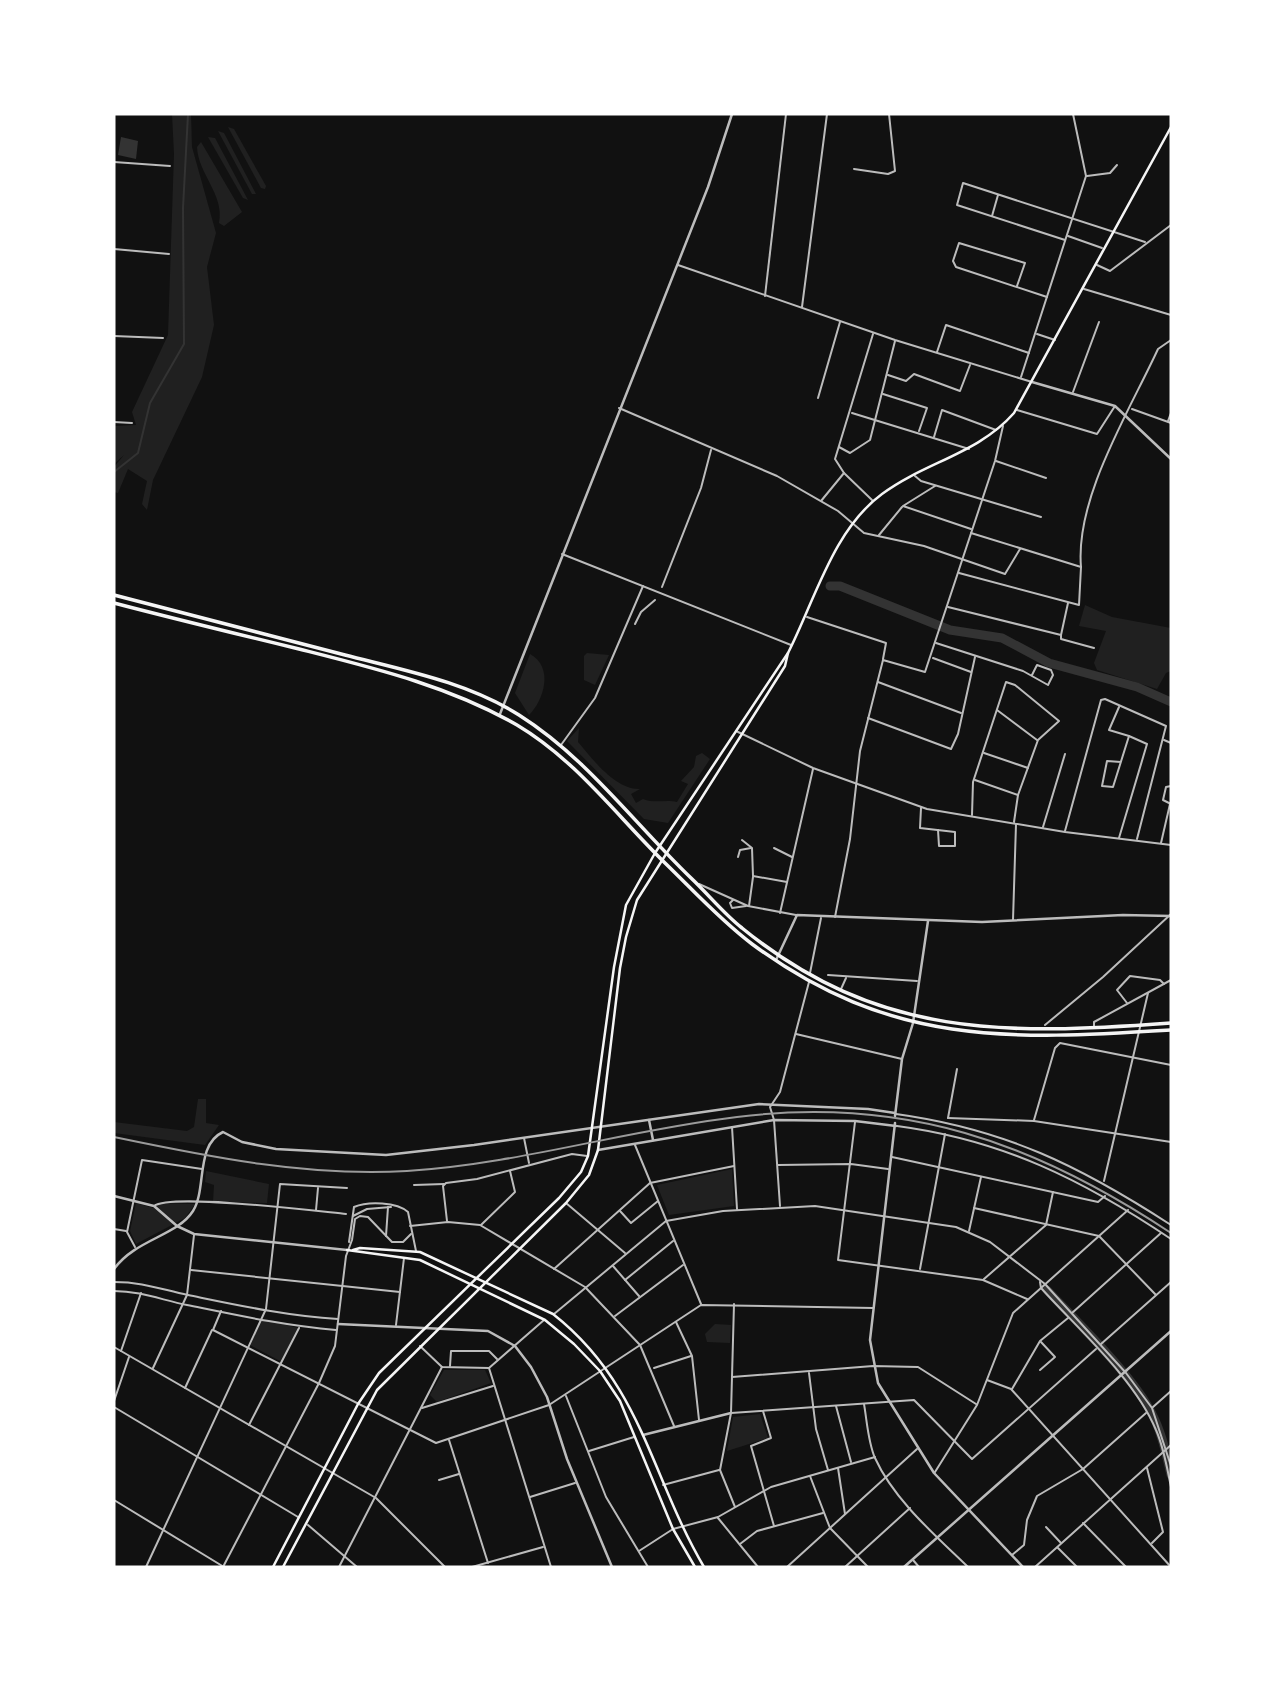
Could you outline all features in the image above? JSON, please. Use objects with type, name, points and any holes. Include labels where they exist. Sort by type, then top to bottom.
[{"type":"highway","points":[[114,595],[414,673],[502,705],[560,746],[589,771],[742,928],[779,955],[841,990],[913,1016],[1003,1030],[1171,1023]]},
{"type":"highway","points":[[114,603],[408,678],[499,716],[566,761],[655,853],[739,934],[776,961],[863,1008],[913,1023],[979,1035],[1067,1036],[1171,1030]]},
{"type":"main road","points":[[274,1567],[358,1404],[379,1373],[573,1183],[588,1156],[622,922],[638,880],[788,653],[852,524],[873,501],[914,475],[969,449],[996,431],[1016,410],[1171,130]]},
{"type":"main road","points":[[283,1567],[367,1409],[387,1377],[566,1203],[589,1175],[598,1150],[625,937],[637,900],[785,666],[788,653]]},
{"type":"main road","points":[[353,1250],[360,1248],[416,1252],[553,1314],[607,1367],[630,1404],[681,1529],[704,1567]]},
{"type":"main road","points":[[347,1250],[420,1261],[545,1320],[600,1371],[620,1401],[673,1529],[695,1567]]},
{"type":"street","points":[[499,716],[720,155],[732,114]]},
{"type":"street","points":[[765,296],[786,114]]},
{"type":"street","points":[[802,308],[827,114]]},
{"type":"street","points":[[854,169],[888,174],[895,171],[889,114]]},
{"type":"street","points":[[1021,378],[1086,176],[1073,114]]},
{"type":"street","points":[[114,162],[170,166]]},
{"type":"street","points":[[1086,176],[1110,173],[1117,165]]},
{"type":"street","points":[[1065,240],[957,205],[963,183],[1144,242]]},
{"type":"street","points":[[992,216],[999,194]]},
{"type":"street","points":[[1096,265],[1110,271],[1144,242],[1171,225]]},
{"type":"street","points":[[1067,236],[1105,248]]},
{"type":"street","points":[[1017,286],[1025,263],[959,243],[953,261],[956,267],[1048,297]]},
{"type":"street","points":[[114,249],[169,254]]},
{"type":"street","points":[[677,265],[895,340],[1115,406],[1171,459]]},
{"type":"street","points":[[1083,288],[1171,315]]},
{"type":"street","points":[[818,398],[841,322]]},
{"type":"street","points":[[1073,393],[1099,322]]},
{"type":"street","points":[[937,353],[946,325],[1029,353]]},
{"type":"street","points":[[873,332],[836,463],[873,501]]},
{"type":"street","points":[[1036,333],[1056,340]]},
{"type":"street","points":[[114,335],[163,338]]},
{"type":"street","points":[[839,447],[850,453],[870,440],[895,340]]},
{"type":"street","points":[[958,573],[1080,605],[1079,545],[1089,499],[1158,349],[1171,340]]},
{"type":"street","points":[[887,375],[906,381],[914,374],[960,391],[971,364]]},
{"type":"street","points":[[881,393],[927,408],[918,433]]},
{"type":"street","points":[[1016,410],[1097,433],[1115,406]]},
{"type":"street","points":[[619,408],[777,476],[864,533],[963,559],[1005,574],[1020,550]]},
{"type":"street","points":[[1131,409],[1171,423]]},
{"type":"street","points":[[933,438],[942,410],[996,431]]},
{"type":"street","points":[[851,412],[969,449]]},
{"type":"street","points":[[1167,422],[1171,413]]},
{"type":"street","points":[[114,422],[132,423]]},
{"type":"street","points":[[883,660],[922,673],[931,657],[995,461],[1003,425]]},
{"type":"street","points":[[662,587],[701,488],[711,448]]},
{"type":"street","points":[[995,461],[1046,478]]},
{"type":"street","points":[[820,502],[844,473]]},
{"type":"street","points":[[914,475],[936,485],[1041,517]]},
{"type":"street","points":[[878,536],[903,506],[936,485]]},
{"type":"street","points":[[903,506],[972,529]]},
{"type":"street","points":[[971,533],[1081,567]]},
{"type":"street","points":[[562,554],[792,646]]},
{"type":"street","points":[[560,746],[595,698],[643,586]]},
{"type":"street","points":[[635,624],[641,612],[655,600]]},
{"type":"street","points":[[1068,602],[1060,639],[1094,648]]},
{"type":"street","points":[[947,606],[1062,635]]},
{"type":"street","points":[[806,617],[886,643],[867,718],[850,839],[835,917]]},
{"type":"street","points":[[935,643],[1032,676],[1048,685],[1053,675],[1051,670],[1037,665],[1032,676]]},
{"type":"street","points":[[931,657],[972,673]]},
{"type":"street","points":[[867,718],[951,749],[963,713],[975,657]]},
{"type":"street","points":[[877,682],[963,713]]},
{"type":"street","points":[[972,816],[974,779],[1004,682],[1015,685],[1059,721],[1038,740],[1018,795],[1013,921]]},
{"type":"street","points":[[1065,832],[1101,700],[1166,726],[1136,842]]},
{"type":"street","points":[[1119,706],[1110,730],[1147,744],[1119,839]]},
{"type":"street","points":[[996,709],[1038,740]]},
{"type":"street","points":[[735,731],[813,768],[921,807],[1065,832],[1171,845]]},
{"type":"street","points":[[1121,762],[1107,761],[1102,786],[1113,787],[1121,762],[1129,736]]},
{"type":"street","points":[[1163,739],[1171,743]]},
{"type":"street","points":[[983,752],[1028,768]]},
{"type":"street","points":[[1043,828],[1065,754]]},
{"type":"street","points":[[780,913],[813,768]]},
{"type":"street","points":[[974,779],[1018,795]]},
{"type":"street","points":[[1160,844],[1170,804],[1163,800],[1166,787],[1171,786]]},
{"type":"street","points":[[921,807],[919,828],[938,830],[955,832],[955,846],[939,846],[938,830]]},
{"type":"street","points":[[742,840],[752,848],[753,876],[748,906]]},
{"type":"street","points":[[738,857],[740,850],[752,848]]},
{"type":"street","points":[[774,848],[793,857]]},
{"type":"street","points":[[753,876],[788,882]]},
{"type":"street","points":[[698,884],[748,906],[780,913],[821,917],[1013,921],[1171,915]]},
{"type":"street","points":[[734,900],[730,904],[732,908],[748,906]]},
{"type":"street","points":[[776,961],[797,915]]},
{"type":"street","points":[[1045,1025],[1171,915]]},
{"type":"street","points":[[810,974],[821,917]]},
{"type":"street","points":[[895,1115],[902,1059],[913,1023],[917,981],[928,921]]},
{"type":"street","points":[[828,975],[917,981]]},
{"type":"street","points":[[841,990],[847,976]]},
{"type":"street","points":[[1128,1003],[1117,990],[1130,976],[1160,980],[1164,984]]},
{"type":"street","points":[[1094,1027],[1094,1023],[1171,980]]},
{"type":"street","points":[[780,1208],[771,1103],[780,1092],[810,981]]},
{"type":"street","points":[[1104,1182],[1148,993]]},
{"type":"street","points":[[794,1034],[902,1059]]},
{"type":"street","points":[[1067,1036],[1068,1042]]},
{"type":"street","points":[[1034,1121],[1055,1048],[1060,1043],[1068,1042],[1171,1065]]},
{"type":"street","points":[[945,1121],[948,1118],[957,1069]]},
{"type":"street","points":[[114,1269],[135,1247],[187,1220],[198,1202],[202,1169],[214,1138],[223,1132],[242,1142],[276,1149],[370,1155],[439,1150],[600,1128],[708,1109],[771,1103],[868,1108],[895,1115],[945,1121],[1013,1142],[1104,1182],[1171,1225]]},
{"type":"street","points":[[948,1118],[1034,1121],[1171,1142]]},
{"type":"street","points":[[649,1120],[653,1140]]},
{"type":"street","points":[[598,1150],[774,1121],[855,1121],[895,1125],[946,1133],[1025,1157],[1105,1196],[1171,1239]]},
{"type":"street","points":[[855,1121],[838,1260],[983,1280],[1027,1299]]},
{"type":"street","points":[[895,1125],[870,1340],[873,1366],[887,1401],[934,1473],[968,1513],[1023,1567]]},
{"type":"street","points":[[732,1126],[737,1210]]},
{"type":"street","points":[[920,1270],[946,1133]]},
{"type":"street","points":[[524,1137],[530,1165]]},
{"type":"street","points":[[634,1144],[701,1305]]},
{"type":"street","points":[[414,1185],[445,1184],[572,1154],[588,1156]]},
{"type":"street","points":[[892,1157],[1098,1202],[1105,1196]]},
{"type":"street","points":[[135,1247],[127,1231],[142,1160],[202,1169]]},
{"type":"street","points":[[777,1165],[851,1164],[891,1169]]},
{"type":"street","points":[[554,1269],[650,1182],[734,1167]]},
{"type":"street","points":[[480,1226],[515,1192],[510,1170]]},
{"type":"street","points":[[969,1231],[982,1176]]},
{"type":"street","points":[[146,1567],[266,1309],[280,1184],[346,1188]]},
{"type":"street","points":[[445,1184],[447,1222]]},
{"type":"street","points":[[316,1211],[318,1187]]},
{"type":"street","points":[[983,1280],[1046,1224],[1053,1192]]},
{"type":"street","points":[[114,1196],[154,1206],[177,1226],[194,1234],[347,1250]]},
{"type":"street","points":[[619,1210],[631,1223],[658,1200]]},
{"type":"street","points":[[154,1206],[160,1201],[198,1202],[345,1214]]},
{"type":"street","points":[[566,1203],[626,1254]]},
{"type":"street","points":[[349,1242],[351,1218],[356,1205],[395,1207],[406,1209],[416,1252]]},
{"type":"street","points":[[553,1314],[666,1221],[737,1210],[815,1206],[928,1222],[969,1231],[990,1242],[1045,1284],[1126,1373],[1152,1408],[1171,1466]]},
{"type":"street","points":[[386,1237],[388,1207]]},
{"type":"street","points":[[351,1218],[355,1213],[367,1209],[395,1207]]},
{"type":"street","points":[[974,1208],[1099,1236],[1156,1295]]},
{"type":"street","points":[[934,1473],[977,1405],[1013,1313],[1128,1210]]},
{"type":"street","points":[[114,1500],[223,1567],[319,1383],[335,1346],[345,1258],[355,1219],[360,1216],[368,1217],[392,1242],[403,1242],[411,1234]]},
{"type":"street","points":[[411,1226],[447,1222],[480,1226],[585,1287],[640,1345],[674,1427]]},
{"type":"street","points":[[114,1229],[127,1231]]},
{"type":"street","points":[[1072,1313],[1162,1233]]},
{"type":"street","points":[[153,1369],[187,1295],[194,1234]]},
{"type":"street","points":[[625,1280],[674,1240]]},
{"type":"street","points":[[396,1326],[404,1258]]},
{"type":"street","points":[[614,1317],[684,1264]]},
{"type":"street","points":[[612,1265],[640,1297]]},
{"type":"street","points":[[191,1270],[400,1292]]},
{"type":"street","points":[[114,1282],[150,1283],[187,1295],[302,1317],[339,1319]]},
{"type":"street","points":[[1040,1282],[1041,1288],[1121,1377],[1147,1412],[1163,1452],[1171,1487]]},
{"type":"street","points":[[1100,1345],[1171,1282]]},
{"type":"street","points":[[114,1291],[141,1292],[184,1304],[300,1327],[337,1330]]},
{"type":"street","points":[[121,1351],[141,1292]]},
{"type":"street","points":[[733,1304],[731,1413],[720,1470],[735,1508]]},
{"type":"street","points":[[213,1329],[436,1443],[549,1405],[701,1305],[873,1308]]},
{"type":"street","points":[[185,1388],[221,1311]]},
{"type":"street","points":[[1012,1390],[1040,1341],[1068,1318]]},
{"type":"street","points":[[420,1346],[442,1367],[489,1368],[545,1320]]},
{"type":"street","points":[[676,1322],[692,1356],[699,1421]]},
{"type":"street","points":[[338,1324],[488,1331],[515,1346],[539,1379],[612,1567]]},
{"type":"street","points":[[249,1425],[300,1327]]},
{"type":"street","points":[[904,1567],[1171,1331]]},
{"type":"street","points":[[1040,1341],[1055,1357],[1040,1370]]},
{"type":"street","points":[[114,1347],[376,1498],[445,1567]]},
{"type":"street","points":[[643,1436],[731,1413],[914,1400],[972,1459],[1096,1349]]},
{"type":"street","points":[[450,1367],[451,1351],[489,1351],[498,1360]]},
{"type":"street","points":[[114,1401],[130,1356]]},
{"type":"street","points":[[652,1369],[692,1356]]},
{"type":"street","points":[[732,1377],[873,1366],[925,1369],[977,1405]]},
{"type":"street","points":[[339,1567],[442,1367]]},
{"type":"street","points":[[489,1368],[551,1567]]},
{"type":"street","points":[[809,1372],[812,1407],[828,1470]]},
{"type":"street","points":[[987,1380],[1012,1390],[1171,1567]]},
{"type":"street","points":[[421,1409],[494,1386]]},
{"type":"street","points":[[1152,1408],[1171,1391]]},
{"type":"street","points":[[565,1395],[606,1497],[648,1567]]},
{"type":"street","points":[[863,1403],[875,1457],[887,1477],[910,1508],[968,1567]]},
{"type":"street","points":[[836,1405],[852,1464]]},
{"type":"street","points":[[114,1407],[299,1518]]},
{"type":"street","points":[[763,1411],[771,1438],[751,1446],[766,1489],[774,1525]]},
{"type":"street","points":[[1011,1555],[1024,1545],[1027,1520],[1037,1496],[1083,1469],[1147,1412]]},
{"type":"street","points":[[589,1451],[635,1437]]},
{"type":"street","points":[[449,1439],[488,1563]]},
{"type":"street","points":[[1035,1567],[1171,1445]]},
{"type":"street","points":[[787,1567],[918,1449]]},
{"type":"street","points":[[639,1552],[673,1529],[718,1517],[766,1489],[875,1457]]},
{"type":"street","points":[[1147,1466],[1163,1532],[1152,1544]]},
{"type":"street","points":[[838,1467],[845,1514]]},
{"type":"street","points":[[663,1485],[720,1470]]},
{"type":"street","points":[[439,1480],[460,1474]]},
{"type":"street","points":[[810,1475],[830,1528],[868,1567]]},
{"type":"street","points":[[529,1497],[578,1482]]},
{"type":"street","points":[[845,1567],[910,1508]]},
{"type":"street","points":[[740,1544],[757,1531],[824,1513]]},
{"type":"street","points":[[718,1517],[758,1567]]},
{"type":"street","points":[[306,1523],[357,1567]]},
{"type":"street","points":[[1083,1523],[1126,1567]]},
{"type":"street","points":[[1046,1527],[1062,1544]]},
{"type":"street","points":[[472,1567],[544,1546]]},
{"type":"street","points":[[1057,1547],[1077,1567]]},
{"type":"street","points":[[912,1560],[919,1567]]},
{"type":"shaded area","points":[[172,114],[191,114],[192,147],[216,233],[207,267],[214,325],[202,377],[153,480],[147,510],[142,504],[147,481],[128,469],[118,493],[114,492],[114,467],[124,455],[114,464],[114,430],[115,426],[136,425],[132,412],[168,335],[174,154]]},
{"type":"shaded area","points":[[228,127],[234,129],[266,186],[265,189],[261,188]]},
{"type":"shaded area","points":[[218,131],[224,133],[256,194],[252,194]]},
{"type":"shaded area","points":[[121,137],[138,141],[136,159],[118,155]]},
{"type":"shaded area","points":[[208,137],[215,138],[248,200],[243,198]]},
{"type":"shaded area","points":[[201,142],[242,212],[224,226],[219,223],[218,203],[198,157],[197,147]]},
{"type":"shaded area","points":[[1085,605],[1112,617],[1171,628],[1171,671],[1166,673],[1157,689],[1097,670],[1094,663],[1106,631],[1079,626]]},
{"type":"shaded area","points":[[587,653],[609,655],[595,685],[584,680],[584,656]]},
{"type":"shaded area","points":[[530,654],[542,667],[544,684],[539,701],[529,715],[515,693]]},
{"type":"shaded area","points":[[579,728],[578,742],[598,765],[622,785],[640,789],[631,794],[636,803],[643,799],[677,802],[688,784],[681,781],[694,767],[696,756],[702,753],[710,759],[668,823],[644,819],[567,741]]},
{"type":"shaded area","points":[[198,1099],[206,1099],[206,1123],[219,1125],[205,1145],[114,1133],[114,1122],[187,1131],[194,1127]]},
{"type":"shaded area","points":[[732,1169],[734,1206],[669,1215],[657,1185]]},
{"type":"shaded area","points":[[206,1171],[269,1184],[267,1203],[213,1202],[214,1185],[205,1182]]},
{"type":"shaded area","points":[[136,1203],[153,1208],[161,1203],[195,1204],[185,1218],[136,1244],[130,1231]]},
{"type":"shaded area","points":[[262,1319],[298,1328],[282,1362],[250,1345]]},
{"type":"shaded area","points":[[715,1324],[731,1325],[730,1343],[707,1342],[705,1334]]},
{"type":"shaded area","points":[[444,1370],[485,1370],[491,1383],[437,1402],[430,1395]]},
{"type":"shaded area","points":[[760,1414],[768,1438],[727,1451],[733,1417]]},
{"type":"waterway","points":[[114,472],[138,453],[150,403],[184,344],[183,208],[188,114]]},
{"type":"waterway","points":[[830,586],[840,586],[950,630],[1002,638],[1049,663],[1137,687],[1171,702]]},
{"type":"waterway","points":[[1047,1290],[1104,1350],[1144,1399],[1158,1429],[1171,1475]]},
{"type":"railway","points":[[114,1137],[259,1164],[333,1171],[407,1171],[490,1161],[737,1117],[798,1112],[856,1113],[911,1120],[965,1133],[1017,1151],[1120,1201],[1171,1233]]}]
